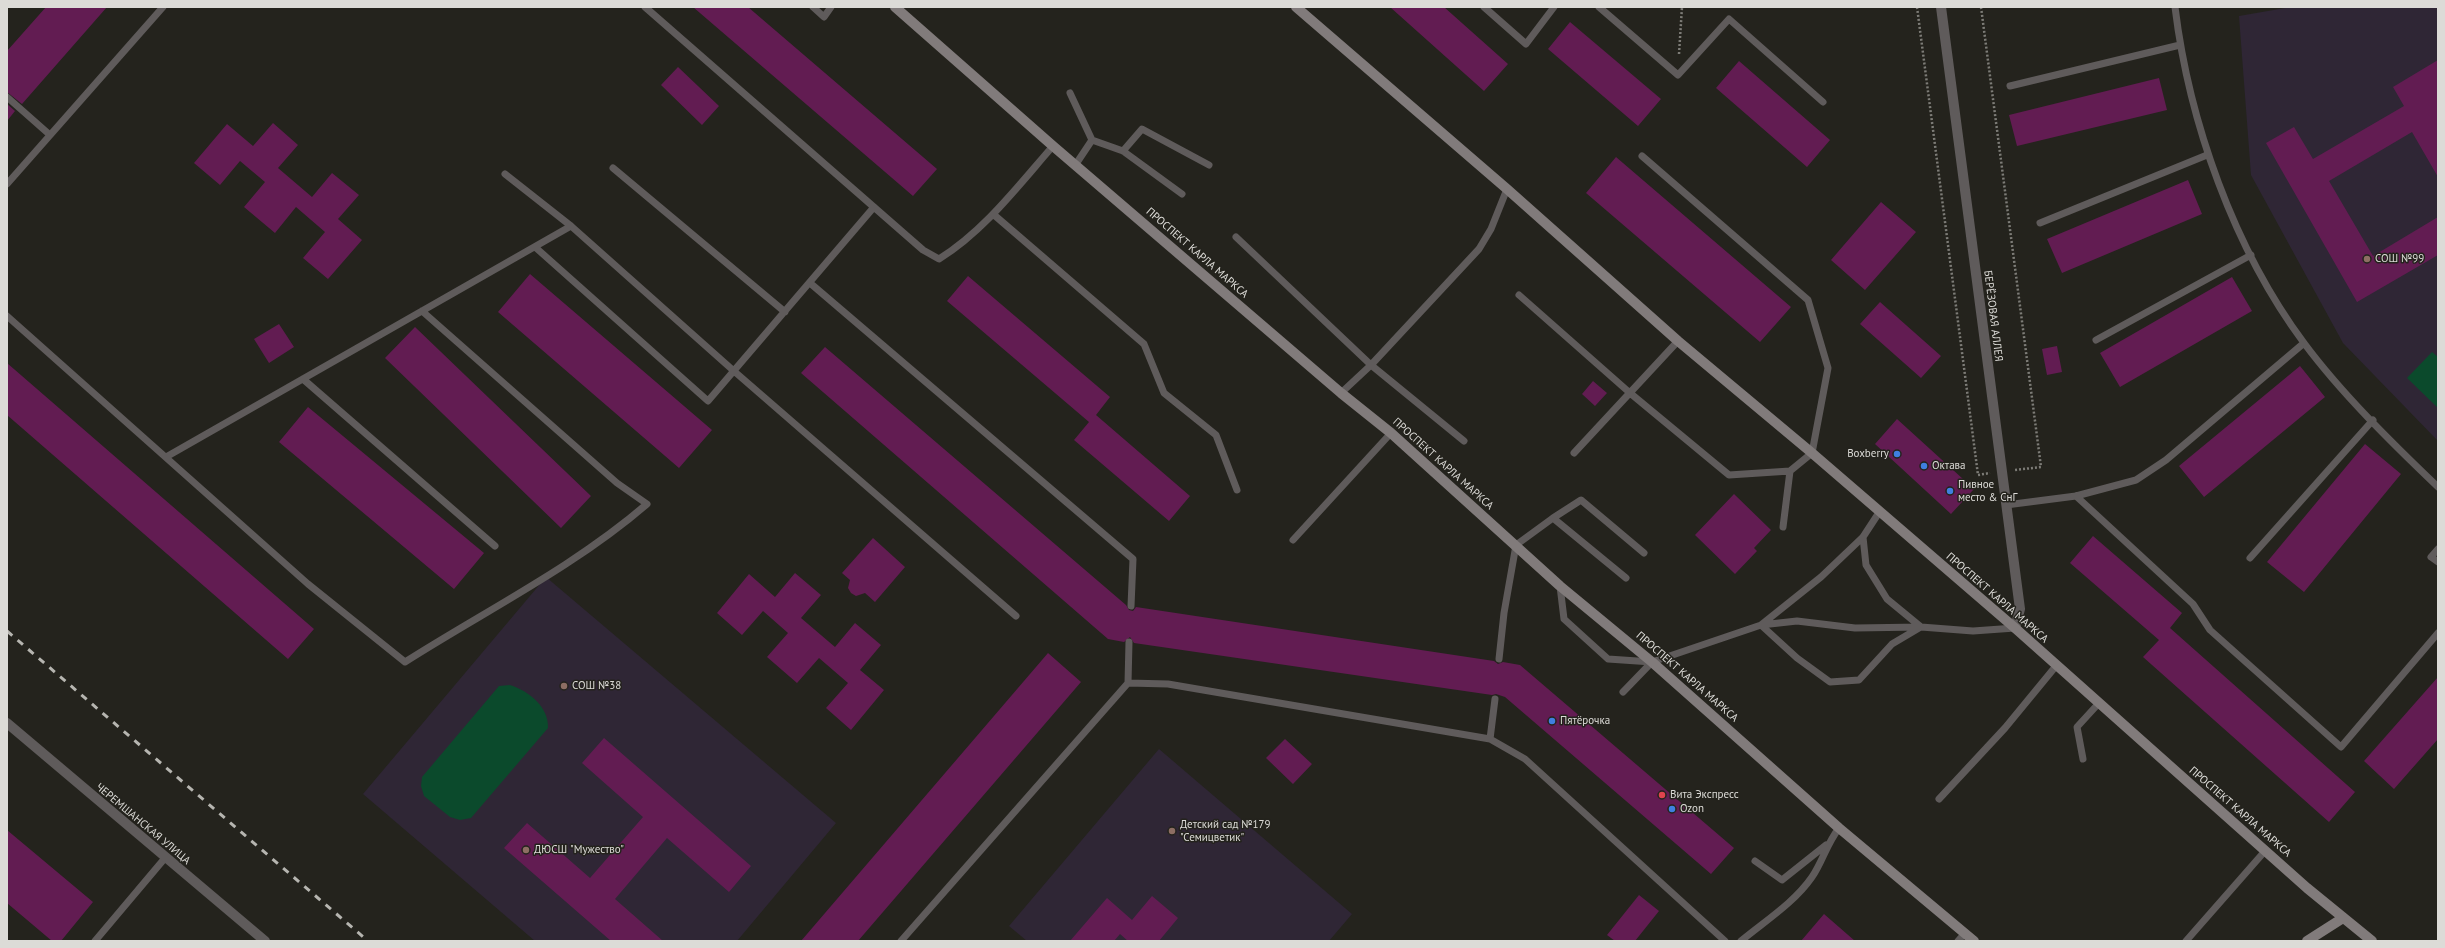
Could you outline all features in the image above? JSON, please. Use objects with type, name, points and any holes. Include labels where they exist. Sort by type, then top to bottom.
[{"type":"main road","name":"ПРОСПЕКТ КАРЛА МАРКСА","points":[[895,7],[1053,146],[1076,164],[1342,393],[1391,433],[1560,586],[1652,662],[1962,937],[1974,941]]},
{"type":"main road","name":"ПРОСПЕКТ КАРЛА МАРКСА","points":[[1296,7],[1507,189],[1678,341],[1812,453],[2015,628],[2265,850],[2343,918],[2372,941]]},
{"type":"main road","points":[[2307,941],[2343,918]]},
{"type":"street","name":"БЕРЁЗОВАЯ АЛЛЕЯ","points":[[1941,7],[2020,609],[2015,628]]},
{"type":"street","name":"ЧЕРЕМШАНСКАЯ УЛИЦА","points":[[7,723],[265,941]]},
{"type":"lane","points":[[7,184],[163,7]]},
{"type":"lane","points":[[645,7],[923,250],[939,259],[955,249],[993,214],[1053,146]]},
{"type":"lane","points":[[813,7],[824,17],[831,7]]},
{"type":"lane","points":[[1484,7],[1526,44],[1554,7]]},
{"type":"lane","points":[[1599,7],[1678,75],[1729,19],[1823,102]]},
{"type":"lane","points":[[2175,7],[2180,45],[2208,155],[2234,220],[2271,293],[2304,343],[2373,420],[2438,487]]},
{"type":"lane","points":[[2010,86],[2180,45]]},
{"type":"lane","points":[[1070,93],[1092,140],[1123,151],[1182,194]]},
{"type":"lane","points":[[7,97],[50,134]]},
{"type":"lane","points":[[1123,151],[1142,129],[1210,165]]},
{"type":"lane","points":[[1076,164],[1092,140]]},
{"type":"lane","points":[[2040,223],[2208,155]]},
{"type":"lane","points":[[1519,295],[1630,393],[1728,475],[1790,471],[1812,453],[1828,368],[1808,300],[1642,156]]},
{"type":"lane","points":[[613,168],[785,312]]},
{"type":"lane","points":[[505,174],[571,226],[735,372],[1016,616]]},
{"type":"lane","points":[[1342,393],[1371,365],[1479,249],[1497,216],[1507,189]]},
{"type":"lane","points":[[535,247],[708,401],[735,372],[874,207]]},
{"type":"lane","points":[[993,214],[1144,344],[1164,393],[1216,435],[1237,490]]},
{"type":"lane","points":[[166,457],[571,226]]},
{"type":"lane","points":[[1236,237],[1371,365],[1464,441]]},
{"type":"lane","points":[[2096,340],[2251,255]]},
{"type":"lane","points":[[810,283],[1133,558],[1131,606]]},
{"type":"lane","points":[[7,316],[308,584],[405,662],[558,568],[627,521],[647,504],[617,484],[422,311]]},
{"type":"lane","points":[[1574,454],[1678,341]]},
{"type":"lane","points":[[2006,505],[2076,496],[2136,480],[2166,460],[2304,343]]},
{"type":"lane","points":[[303,379],[495,546]]},
{"type":"lane","points":[[2250,558],[2373,420]]},
{"type":"lane","points":[[1293,540],[1391,433]]},
{"type":"lane","points":[[1783,527],[1790,471]]},
{"type":"lane","points":[[2076,496],[2193,604],[2210,630],[2341,747],[2438,633]]},
{"type":"lane","points":[[1499,659],[1504,613],[1516,546],[1553,518],[1581,500],[1644,553]]},
{"type":"lane","points":[[1761,625],[1820,578],[1863,537],[1880,511]]},
{"type":"lane","points":[[1553,518],[1626,578]]},
{"type":"lane","points":[[1863,537],[1866,565],[1887,599],[1921,627]]},
{"type":"lane","points":[[2438,549],[2431,557],[2438,562]]},
{"type":"lane","points":[[1560,586],[1564,619],[1608,659],[1652,662],[1761,625],[1797,621],[1855,628],[1921,627],[1972,631],[2015,628]]},
{"type":"lane","points":[[1761,625],[1796,658],[1830,682],[1859,680],[1892,644],[1921,627]]},
{"type":"lane","points":[[901,941],[1128,683],[1129,642]]},
{"type":"lane","points":[[1623,692],[1652,662]]},
{"type":"lane","points":[[1939,799],[2005,728],[2056,666]]},
{"type":"lane","points":[[1128,683],[1168,684],[1490,739],[1525,759],[1726,941]]},
{"type":"lane","points":[[1490,739],[1495,699]]},
{"type":"lane","points":[[2083,758],[2077,727],[2099,704]]},
{"type":"lane","points":[[1741,941],[1789,902],[1812,876],[1828,843],[1839,828]]},
{"type":"lane","points":[[1755,861],[1782,880],[1828,843]]},
{"type":"lane","points":[[2186,941],[2265,850]]},
{"type":"lane","points":[[95,941],[165,858]]},
{"type":"path","points":[[1678,75],[1682,7]]},
{"type":"shaded area","name":"СОШ №99","points":[[2291,7],[2438,7],[2438,441],[2343,343],[2251,175],[2239,16]]},
{"type":"shaded area","name":"СОШ №38","points":[[546,577],[836,823],[737,941],[535,941],[363,794]]},
{"type":"shaded area","name":"Детский сад №179 \"Семицветик\"","points":[[1159,749],[1352,914],[1329,941],[1027,941],[1009,926]]},
{"type":"green space","points":[[2432,352],[2438,357],[2438,408],[2407,378]]},
{"type":"green space","points":[[510,685],[524,691],[536,701],[545,713],[548,728],[471,818],[460,820],[450,817],[424,796],[421,786],[422,777],[499,686]]},
{"type":"building","points":[[46,7],[107,7],[22,104],[7,92],[7,51]]},
{"type":"building","points":[[693,7],[748,7],[937,169],[913,196]]},
{"type":"building","points":[[1390,7],[1444,7],[1508,64],[1484,91]]},
{"type":"building","points":[[1570,22],[1661,99],[1638,126],[1548,49]]},
{"type":"building","points":[[2438,60],[2438,177],[2412,132],[2329,181],[2373,256],[2438,217],[2438,255],[2357,302],[2266,143],[2294,127],[2313,159],[2404,106],[2393,87]]},
{"type":"building","points":[[1739,61],[1830,140],[1807,167],[1716,88]]},
{"type":"building","points":[[678,67],[719,106],[702,125],[661,85]]},
{"type":"building","points":[[2159,78],[2167,110],[2017,146],[2009,115]]},
{"type":"building","points":[[7,104],[15,111],[7,121]]},
{"type":"building","points":[[273,123],[298,145],[278,168],[312,197],[332,173],[359,195],[338,219],[362,240],[328,279],[303,258],[325,232],[296,207],[275,233],[244,207],[265,182],[240,161],[220,185],[194,163],[227,124],[253,146]]},
{"type":"building","points":[[1616,157],[1791,307],[1760,342],[1586,193]]},
{"type":"building","points":[[2188,180],[2202,214],[2062,273],[2047,239]]},
{"type":"building","points":[[1881,202],[1916,232],[1865,290],[1831,260]]},
{"type":"building","points":[[530,274],[712,430],[679,468],[498,312]]},
{"type":"building","points":[[968,276],[1110,397],[1096,415],[1190,496],[1169,521],[1074,440],[1089,422],[947,301]]},
{"type":"building","points":[[2232,277],[2252,311],[2120,387],[2100,353]]},
{"type":"building","points":[[1880,302],[1941,356],[1921,378],[1860,324]]},
{"type":"building","points":[[279,324],[294,347],[269,363],[254,339]]},
{"type":"building","points":[[415,327],[591,496],[561,528],[385,358]]},
{"type":"building","points":[[2057,346],[2062,372],[2047,375],[2042,349]]},
{"type":"building","points":[[825,347],[1126,605],[1129,610],[1133,611],[1136,607],[1494,661],[1498,664],[1503,662],[1520,665],[1734,848],[1711,874],[1505,697],[1496,694],[1492,695],[1134,643],[1130,637],[1124,642],[1108,639],[801,373]]},
{"type":"building","points":[[7,363],[314,629],[288,659],[7,415]]},
{"type":"building","points":[[2300,366],[2325,397],[2204,497],[2179,466]]},
{"type":"building","points":[[1593,381],[1607,393],[1595,406],[1582,394]]},
{"type":"building","points":[[308,407],[484,553],[454,589],[279,442]]},
{"type":"building","name":"Октава","points":[[1897,419],[1974,489],[1951,514],[1875,444]]},
{"type":"building","points":[[2365,444],[2401,474],[2304,592],[2267,562]]},
{"type":"building","points":[[1734,494],[1771,530],[1754,548],[1757,551],[1735,574],[1695,535]]},
{"type":"building","points":[[2093,536],[2182,613],[2170,628],[2355,792],[2329,822],[2143,657],[2159,640],[2070,563]]},
{"type":"building","points":[[873,538],[905,567],[875,602],[865,593],[856,596],[851,593],[848,588],[850,580],[842,573]]},
{"type":"building","points":[[795,573],[821,595],[801,618],[835,647],[855,623],[881,645],[860,670],[884,690],[851,730],[826,708],[848,683],[819,658],[797,683],[767,657],[788,633],[763,611],[742,635],[717,613],[749,574],[775,597]]},
{"type":"building","points":[[1048,653],[1081,682],[858,941],[801,941]]},
{"type":"building","points":[[2438,677],[2438,739],[2394,789],[2364,761]]},
{"type":"building","points":[[604,738],[751,866],[729,892],[667,838],[615,899],[663,941],[611,941],[504,848],[527,823],[590,878],[643,817],[582,763]]},
{"type":"building","points":[[1285,739],[1312,764],[1293,784],[1266,758]]},
{"type":"building","points":[[7,830],[93,902],[61,941],[52,941],[7,903]]},
{"type":"building","points":[[1639,895],[1659,911],[1635,941],[1615,941],[1607,935]]},
{"type":"building","points":[[1152,896],[1178,918],[1159,941],[1128,941],[1120,934],[1114,941],[1070,941],[1107,898],[1132,920]]},
{"type":"building","points":[[1824,914],[1855,941],[1801,941]]},
{"type":"railway","points":[[7,631],[368,941]]},
{"type":"place","name":"СОШ №99","points":[[2367,259]]},
{"type":"place","name":"Boxberry","points":[[1897,454]]},
{"type":"place","name":"Октава","points":[[1924,466]]},
{"type":"place","name":"Пивное место & СнГ","points":[[1950,491]]},
{"type":"place","name":"СОШ №38","points":[[564,686]]},
{"type":"place","name":"Пятёрочка","points":[[1552,721]]},
{"type":"place","name":"Вита Экспресс","points":[[1662,795]]},
{"type":"place","name":"Ozon","points":[[1672,809]]},
{"type":"place","name":"Детский сад №179 \"Семицветик\"","points":[[1172,831]]},
{"type":"place","name":"ДЮСШ \"Мужество\"","points":[[526,850]]}]
